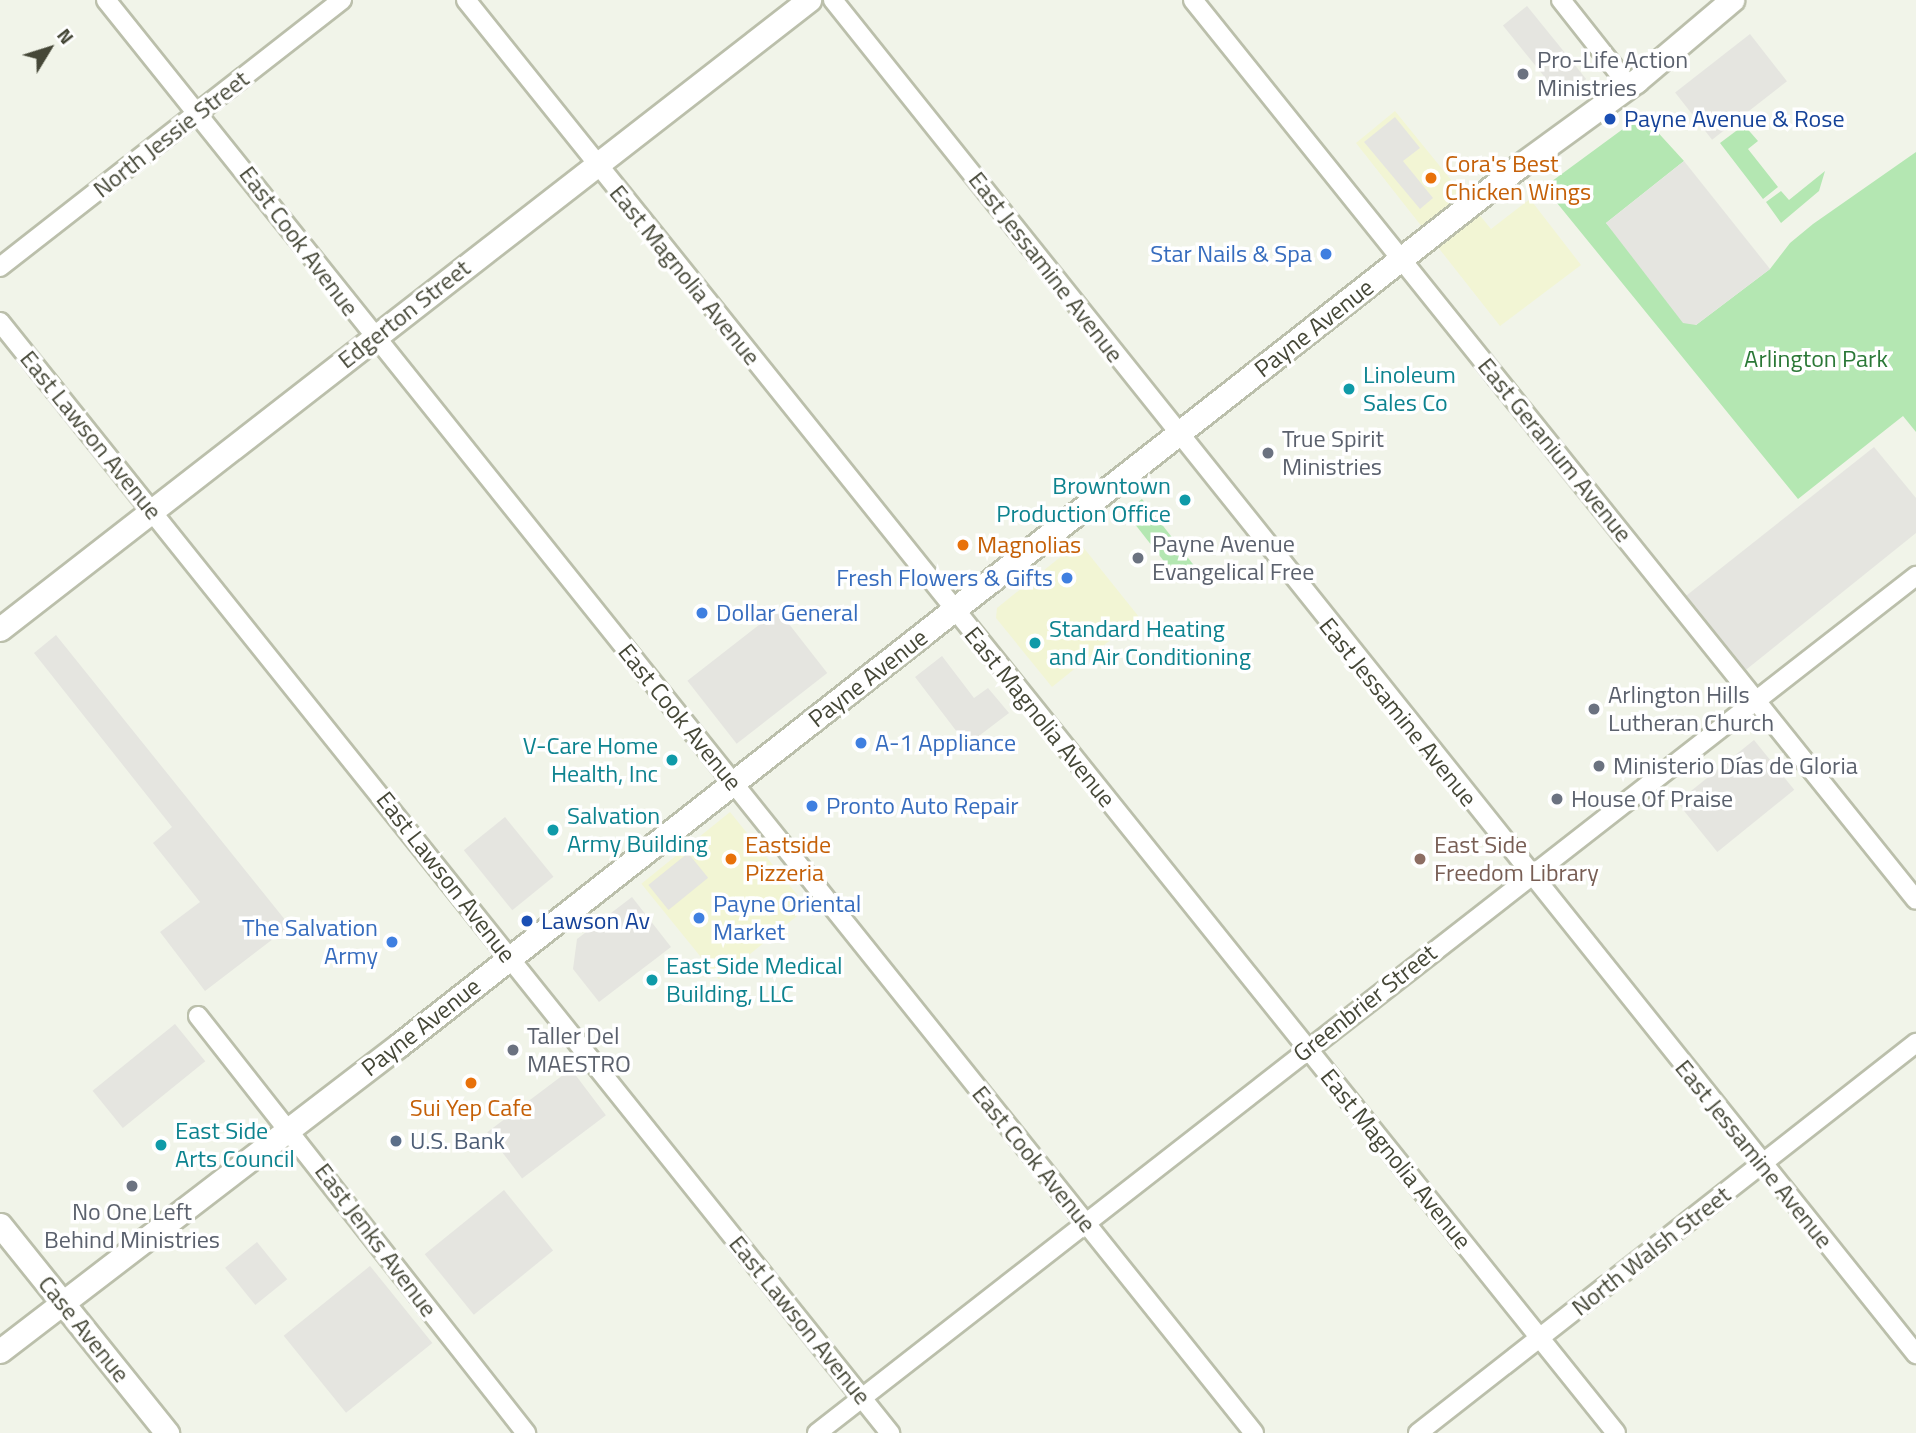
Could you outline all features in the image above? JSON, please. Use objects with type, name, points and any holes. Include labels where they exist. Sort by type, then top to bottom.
[{"type":"street","name":"East Cook Avenue","points":[[106,0],[373,338],[1254,1433]]},
{"type":"street","name":"North Jessie Street","points":[[0,267],[342,0]]},
{"type":"street","name":"East Magnolia Avenue","points":[[466,0],[1616,1433]]},
{"type":"street","name":"Edgerton Street","points":[[0,629],[809,0]]},
{"type":"street","name":"East Jessamine Avenue","points":[[832,0],[1529,875],[1916,1354]]},
{"type":"street","name":"East Geranium Avenue","points":[[1193,0],[1916,900]]},
{"type":"street","points":[[1561,0],[1629,86]]},
{"type":"street","name":"Payne Avenue","points":[[0,1351],[509,958],[1402,258],[1629,86],[1732,0]]},
{"type":"street","name":"East Lawson Avenue","points":[[0,321],[890,1433]]},
{"type":"street","name":"Greenbrier Street","points":[[817,1433],[1087,1225],[1754,699],[1916,576]]},
{"type":"street","name":"East Jenks Avenue","points":[[198,1016],[290,1128],[526,1433]]},
{"type":"street","name":"North Walsh Street","points":[[1418,1433],[1916,1043]]},
{"type":"street","name":"Case Avenue","points":[[0,1225],[167,1433]]},
{"type":"shaded area","points":[[1527,6],[1586,79],[1562,99],[1503,26]]},
{"type":"shaded area","points":[[1750,34],[1787,81],[1712,140],[1675,92]]},
{"type":"shaded area","points":[[1395,111],[1491,229],[1530,199],[1581,265],[1500,326],[1356,143]]},
{"type":"shaded area","points":[[1395,117],[1420,148],[1403,161],[1433,198],[1420,209],[1364,142]]},
{"type":"shaded area","points":[[1684,161],[1770,269],[1696,325],[1683,323],[1606,223]]},
{"type":"shaded area","points":[[1874,447],[1916,498],[1916,533],[1737,677],[1677,603]]},
{"type":"shaded area","points":[[1079,542],[1139,617],[1052,687],[996,618],[997,608]]},
{"type":"shaded area","points":[[778,610],[827,673],[737,744],[687,681]]},
{"type":"shaded area","points":[[56,635],[290,926],[205,991],[160,932],[200,902],[153,843],[172,827],[34,653]]},
{"type":"shaded area","points":[[942,656],[974,698],[988,688],[1009,713],[967,745],[915,677]]},
{"type":"shaded area","points":[[1754,740],[1794,790],[1717,852],[1677,802]]},
{"type":"shaded area","points":[[730,812],[807,908],[719,979],[641,884]]},
{"type":"shaded area","points":[[505,817],[553,877],[512,910],[464,850]]},
{"type":"shaded area","points":[[688,853],[708,878],[669,910],[648,885]]},
{"type":"shaded area","points":[[632,897],[671,947],[599,1002],[573,969],[577,939]]},
{"type":"shaded area","points":[[175,1024],[205,1061],[123,1128],[93,1091]]},
{"type":"shaded area","points":[[571,1069],[606,1115],[522,1179],[487,1132]]},
{"type":"shaded area","points":[[504,1190],[553,1251],[474,1315],[425,1254]]},
{"type":"shaded area","points":[[257,1242],[287,1279],[255,1305],[225,1268]]},
{"type":"shaded area","points":[[370,1266],[432,1343],[346,1413],[284,1336]]},
{"type":"green space","name":"Arlington Park","points":[[1642,115],[1684,161],[1606,223],[1696,325],[1770,269],[1790,243],[1813,224],[1916,152],[1916,432],[1903,416],[1798,499],[1544,187]]},
{"type":"green space","points":[[1744,125],[1758,141],[1748,149],[1778,187],[1763,199],[1720,143]]},
{"type":"green space","points":[[1825,171],[1819,191],[1781,223],[1766,202],[1781,191],[1789,200]]},
{"type":"green space","points":[[1142,499],[1196,568],[1179,580],[1125,512]]},
{"type":"place","name":"Pro-Life Action Ministries","points":[[1523,74]]},
{"type":"place","name":"Payne Avenue & Rose","points":[[1610,119]]},
{"type":"place","name":"Cora's Best Chicken Wings","points":[[1431,178]]},
{"type":"place","name":"Star Nails & Spa","points":[[1326,254]]},
{"type":"place","name":"Linoleum Sales Co","points":[[1349,389]]},
{"type":"place","name":"True Spirit Ministries","points":[[1268,453]]},
{"type":"place","name":"Browntown Production Office","points":[[1185,500]]},
{"type":"place","name":"Magnolias","points":[[963,545]]},
{"type":"place","name":"Payne Avenue Evangelical Free","points":[[1138,558]]},
{"type":"place","name":"Fresh Flowers & Gifts","points":[[1067,578]]},
{"type":"place","name":"Dollar General","points":[[702,613]]},
{"type":"place","name":"Standard Heating and Air Conditioning","points":[[1035,643]]},
{"type":"place","name":"Arlington Hills Lutheran Church","points":[[1594,709]]},
{"type":"place","name":"A-1 Appliance","points":[[861,743]]},
{"type":"place","name":"V-Care Home Health, Inc","points":[[672,760]]},
{"type":"place","name":"Ministerio Días de Gloria","points":[[1599,766]]},
{"type":"place","name":"House Of Praise","points":[[1557,799]]},
{"type":"place","name":"Pronto Auto Repair","points":[[812,806]]},
{"type":"place","name":"Salvation Army Building","points":[[553,830]]},
{"type":"place","name":"Eastside Pizzeria","points":[[731,859]]},
{"type":"place","name":"East Side Freedom Library","points":[[1420,859]]},
{"type":"place","name":"Payne Oriental Market","points":[[699,918]]},
{"type":"place","name":"Lawson Av","points":[[527,921]]},
{"type":"place","name":"The Salvation Army","points":[[392,942]]},
{"type":"place","name":"East Side Medical Building, LLC","points":[[652,980]]},
{"type":"place","name":"Taller Del MAESTRO","points":[[513,1050]]},
{"type":"place","name":"Sui Yep Cafe","points":[[471,1083]]},
{"type":"place","name":"U.S. Bank","points":[[396,1141]]},
{"type":"place","name":"East Side Arts Council","points":[[161,1145]]},
{"type":"place","name":"No One Left Behind Ministries","points":[[132,1186]]}]
